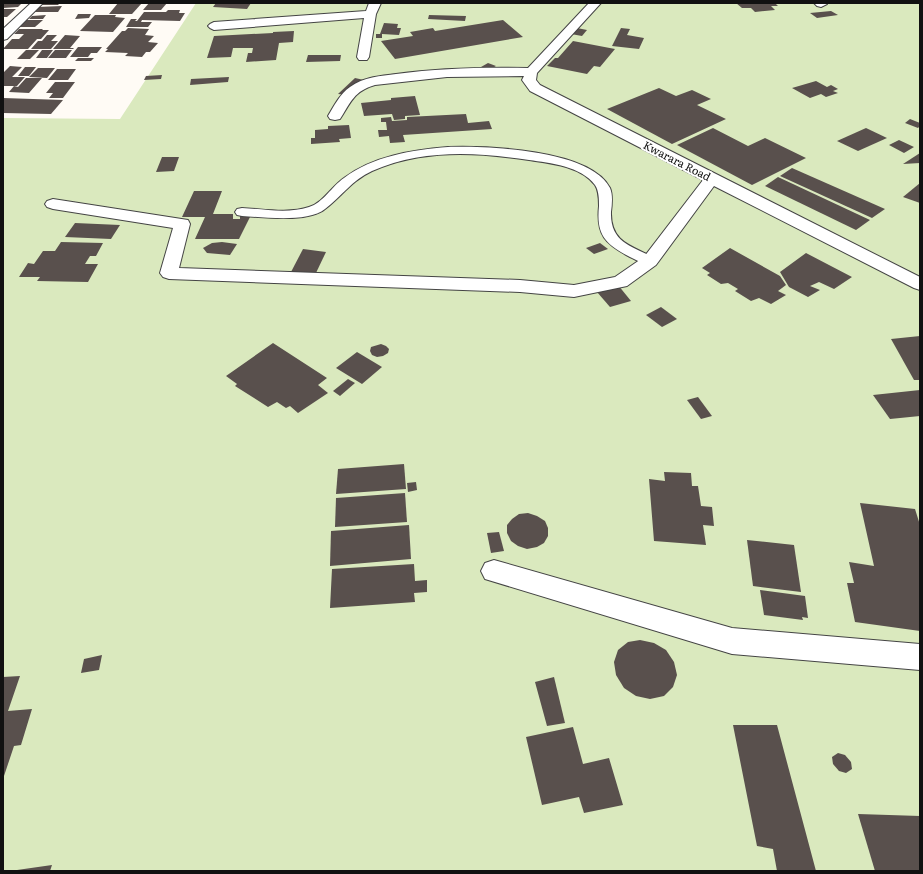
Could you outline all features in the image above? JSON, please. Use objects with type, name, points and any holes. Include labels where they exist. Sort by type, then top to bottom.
[{"type":"street","points":[[3,36],[37,3]]},
{"type":"street","points":[[335,116],[344,100],[355,90],[368,83],[414,75],[457,72],[531,72],[595,3]]},
{"type":"street","points":[[214,26],[373,8],[363,58]]},
{"type":"street","name":"Kwarara Road","points":[[531,72],[529,80],[534,88],[920,284]]},
{"type":"street","points":[[53,204],[182,224],[170,273],[520,286],[574,291],[622,282],[650,261],[712,178]]},
{"type":"street","points":[[494,571],[732,641],[920,657]]},
{"type":"lane","points":[[242,212],[289,214],[316,210],[342,185],[367,169],[394,158],[428,152],[467,150],[508,153],[566,163],[590,174],[602,185],[606,196],[604,223],[610,237],[622,246],[650,261]]},
{"type":"green space","points":[[196,3],[920,3],[920,871],[3,871],[3,118],[120,119]]},
{"type":"building","points":[[3,3],[22,3],[18,7],[3,8]]},
{"type":"building","points":[[40,3],[60,3],[58,5],[38,5]]},
{"type":"building","points":[[118,3],[142,3],[132,14],[109,14]]},
{"type":"building","points":[[149,3],[167,3],[161,10],[143,10]]},
{"type":"building","points":[[216,3],[251,3],[247,9],[213,7]]},
{"type":"building","points":[[736,3],[775,3],[778,6],[771,6],[775,10],[755,12],[751,8],[742,8]]},
{"type":"building","points":[[62,6],[58,12],[32,12],[37,7]]},
{"type":"building","points":[[3,9],[16,9],[7,17],[3,17]]},
{"type":"building","points":[[168,10],[180,10],[179,13],[185,13],[180,21],[142,20],[141,22],[152,22],[148,27],[126,27],[131,19],[137,19],[135,21],[137,21],[144,12],[166,12]]},
{"type":"building","points":[[831,11],[838,15],[817,18],[810,13]]},
{"type":"building","points":[[78,14],[91,14],[89,18],[75,19]]},
{"type":"building","points":[[46,15],[43,19],[29,19],[32,16]]},
{"type":"building","points":[[95,15],[116,15],[115,17],[125,18],[113,32],[80,31]]},
{"type":"building","points":[[429,15],[466,16],[465,21],[428,19]]},
{"type":"building","points":[[23,20],[43,20],[35,27],[16,27]]},
{"type":"building","points":[[503,20],[523,37],[395,59],[381,41],[413,36],[410,32],[433,28],[435,31]]},
{"type":"building","points":[[384,23],[398,24],[397,28],[401,28],[399,35],[382,34],[382,38],[376,38],[376,34],[380,34]]},
{"type":"building","points":[[128,28],[149,29],[145,35],[154,36],[148,42],[158,43],[150,52],[146,52],[142,57],[125,56],[128,53],[105,52],[122,31],[125,31]]},
{"type":"building","points":[[577,28],[587,30],[582,36],[571,34]]},
{"type":"building","points":[[621,28],[630,29],[627,35],[644,38],[639,49],[612,46]]},
{"type":"building","points":[[19,29],[49,30],[41,39],[37,39],[28,49],[3,49],[12,39],[19,39],[24,34],[14,34]]},
{"type":"building","points":[[294,31],[293,42],[279,43],[276,60],[246,62],[248,53],[252,53],[253,48],[233,48],[231,57],[207,58],[214,36]]},
{"type":"building","points":[[47,35],[57,35],[51,41],[58,41],[51,49],[31,49],[38,41],[42,41]]},
{"type":"building","points":[[65,35],[80,36],[70,48],[74,48],[53,49]]},
{"type":"building","points":[[573,41],[615,49],[600,67],[594,66],[587,74],[547,66],[555,58],[558,58]]},
{"type":"building","points":[[78,47],[102,47],[97,53],[91,53],[88,57],[70,57]]},
{"type":"building","points":[[26,50],[39,50],[30,59],[17,59]]},
{"type":"building","points":[[42,50],[53,50],[47,58],[36,58]]},
{"type":"building","points":[[55,50],[72,50],[66,58],[48,58]]},
{"type":"building","points":[[308,55],[341,55],[340,61],[306,62]]},
{"type":"building","points":[[78,58],[94,58],[91,61],[75,61]]},
{"type":"building","points":[[488,63],[496,66],[489,70],[481,67]]},
{"type":"building","points":[[10,66],[22,67],[12,77],[25,77],[17,86],[3,86],[3,73]]},
{"type":"building","points":[[25,67],[36,67],[29,76],[18,76]]},
{"type":"building","points":[[38,68],[55,68],[47,78],[29,77]]},
{"type":"building","points":[[57,69],[76,69],[68,80],[48,80]]},
{"type":"building","points":[[162,75],[161,79],[144,80],[146,76]]},
{"type":"building","points":[[229,77],[228,82],[190,85],[191,79]]},
{"type":"building","points":[[26,78],[42,78],[29,93],[9,92],[14,86],[18,87]]},
{"type":"building","points":[[355,78],[364,80],[347,95],[338,94]]},
{"type":"building","points":[[816,81],[827,87],[831,85],[838,89],[833,91],[838,93],[826,97],[821,94],[810,98],[792,88]]},
{"type":"building","points":[[55,82],[75,82],[63,98],[49,98],[53,93],[46,93]]},
{"type":"building","points":[[659,88],[676,96],[692,90],[711,99],[697,105],[726,119],[672,144],[607,109]]},
{"type":"building","points":[[415,96],[420,115],[405,116],[405,119],[394,120],[392,114],[364,116],[361,103]]},
{"type":"building","points":[[3,98],[63,100],[51,114],[3,113]]},
{"type":"building","points":[[466,114],[468,123],[489,121],[492,129],[403,135],[405,142],[390,143],[389,136],[379,137],[378,130],[387,130],[386,122],[381,122],[381,118],[391,117],[392,121],[407,120],[407,117]]},
{"type":"building","points":[[910,119],[920,123],[920,126],[918,128],[905,123]]},
{"type":"building","points":[[349,125],[351,138],[339,139],[340,142],[311,144],[311,138],[315,138],[315,130],[328,129],[328,126]]},
{"type":"building","points":[[713,128],[748,146],[765,138],[806,158],[752,185],[677,145]]},
{"type":"building","points":[[866,128],[887,138],[858,151],[837,141]]},
{"type":"building","points":[[899,140],[914,147],[904,153],[889,145]]},
{"type":"building","points":[[920,153],[920,163],[903,164]]},
{"type":"building","points":[[162,157],[179,157],[174,171],[156,172]]},
{"type":"building","points":[[792,168],[885,209],[872,218],[780,176]]},
{"type":"building","points":[[778,177],[870,220],[856,230],[765,186]]},
{"type":"building","points":[[920,183],[920,203],[903,197]]},
{"type":"building","points":[[194,191],[222,191],[213,214],[233,214],[233,219],[240,219],[240,215],[251,215],[239,239],[195,239],[205,217],[182,217]]},
{"type":"building","points":[[75,223],[120,225],[111,239],[65,237]]},
{"type":"building","points":[[61,242],[103,243],[96,256],[90,256],[85,264],[98,264],[88,282],[37,281],[40,277],[19,277],[28,263],[34,264],[43,251],[55,251]]},
{"type":"building","points":[[222,242],[237,244],[230,255],[207,253],[203,248],[212,243]]},
{"type":"building","points":[[600,243],[608,249],[594,254],[586,248]]},
{"type":"building","points":[[730,248],[780,276],[786,285],[778,291],[786,295],[771,304],[759,298],[751,301],[735,291],[738,289],[728,283],[721,284],[707,275],[710,273],[702,268]]},
{"type":"building","points":[[303,249],[326,252],[315,275],[291,272]]},
{"type":"building","points":[[806,253],[852,277],[834,289],[819,282],[810,286],[820,290],[808,297],[789,287],[780,272]]},
{"type":"building","points":[[618,285],[631,301],[610,307],[597,292]]},
{"type":"building","points":[[661,307],[677,319],[662,327],[646,315]]},
{"type":"building","points":[[920,336],[920,380],[914,380],[891,339]]},
{"type":"building","points":[[273,343],[327,378],[318,385],[328,393],[298,413],[290,406],[286,408],[277,402],[268,407],[235,386],[237,384],[226,376]]},
{"type":"building","points":[[381,344],[389,349],[388,353],[377,357],[372,355],[370,351],[371,347]]},
{"type":"building","points":[[357,352],[382,367],[362,384],[336,368]]},
{"type":"building","points":[[348,379],[355,383],[340,396],[333,391]]},
{"type":"building","points":[[920,390],[920,416],[890,419],[873,395]]},
{"type":"building","points":[[698,397],[712,416],[701,419],[687,400]]},
{"type":"building","points":[[404,464],[406,489],[336,494],[338,469]]},
{"type":"building","points":[[664,472],[691,473],[692,486],[698,486],[701,506],[712,507],[714,526],[703,525],[706,545],[654,541],[649,479],[665,481]]},
{"type":"building","points":[[416,482],[417,490],[408,492],[407,483]]},
{"type":"building","points":[[405,493],[407,522],[335,527],[336,498]]},
{"type":"building","points":[[860,503],[915,509],[920,525],[920,631],[855,622],[847,583],[854,583],[849,562],[874,566]]},
{"type":"building","points":[[528,513],[545,521],[548,528],[548,536],[544,543],[537,547],[527,549],[518,546],[511,541],[507,533],[507,525],[519,514]]},
{"type":"building","points":[[409,525],[411,559],[330,566],[331,531]]},
{"type":"building","points":[[499,532],[504,551],[491,553],[487,533]]},
{"type":"building","points":[[747,540],[794,545],[801,592],[753,586]]},
{"type":"building","points":[[414,564],[415,581],[427,580],[427,592],[414,593],[415,602],[330,608],[332,569]]},
{"type":"building","points":[[760,590],[805,596],[808,618],[802,617],[803,620],[764,615]]},
{"type":"building","points":[[640,640],[654,643],[666,650],[674,662],[677,675],[673,687],[664,696],[650,699],[636,696],[624,688],[616,675],[614,662],[618,650],[628,642]]},
{"type":"building","points":[[102,655],[99,670],[81,673],[84,659]]},
{"type":"building","points":[[20,676],[8,711],[32,709],[21,745],[14,746],[3,779],[3,677]]},
{"type":"building","points":[[554,677],[565,723],[547,726],[535,682]]},
{"type":"building","points":[[733,725],[777,725],[816,871],[777,871],[773,849],[757,846]]},
{"type":"building","points":[[573,727],[583,764],[609,758],[623,805],[584,813],[579,797],[542,805],[526,737]]},
{"type":"building","points":[[838,753],[845,755],[851,762],[852,769],[846,773],[839,771],[833,764],[832,757]]},
{"type":"building","points":[[858,814],[920,816],[920,871],[875,871]]},
{"type":"building","points":[[52,865],[50,871],[17,871],[17,870]]}]
